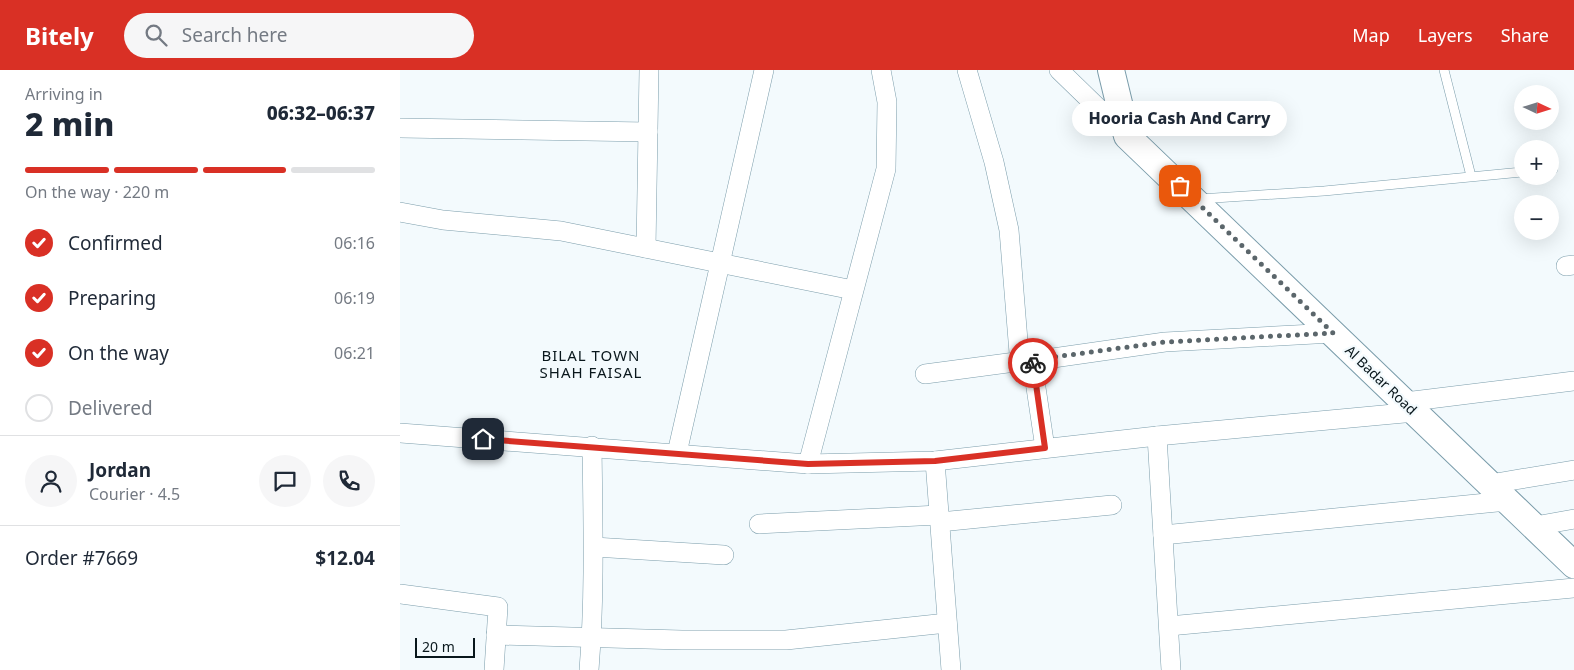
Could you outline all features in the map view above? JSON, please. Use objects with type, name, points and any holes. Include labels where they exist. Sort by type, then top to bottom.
[{"type":"street","points":[[646,248],[650,70]]},
{"type":"street","points":[[677,453],[764,70]]},
{"type":"street","points":[[808,464],[886,169],[887,102],[881,70]]},
{"type":"street","points":[[967,70],[994,162],[1009,230],[1019,353],[1022,358],[1028,361]]},
{"type":"street","name":"Al Badar Road","points":[[1059,70],[1574,565]]},
{"type":"street","points":[[1111,70],[1127,136]]},
{"type":"street","points":[[400,128],[648,132]]},
{"type":"street","points":[[400,212],[442,220],[561,231],[853,290]]},
{"type":"street","points":[[925,374],[1165,342],[1333,333]]},
{"type":"street","points":[[1028,361],[1045,448]]},
{"type":"street","points":[[400,433],[592,446],[808,464],[935,461],[1410,407],[1574,381]]},
{"type":"street","points":[[1157,436],[1171,670]]},
{"type":"street","points":[[589,670],[592,638],[594,547],[592,446]]},
{"type":"street","points":[[935,461],[951,670]]},
{"type":"street","points":[[1163,535],[1499,492],[1574,470]]},
{"type":"street","points":[[759,524],[940,519],[1112,505]]},
{"type":"street","points":[[1535,526],[1574,519]]},
{"type":"street","points":[[594,547],[724,555]]},
{"type":"street","points":[[1168,626],[1574,588]]},
{"type":"street","points":[[400,594],[498,607],[494,670]]},
{"type":"street","points":[[496,635],[682,640],[786,640],[947,623]]},
{"type":"lane","points":[[1444,70],[1471,176]]},
{"type":"lane","points":[[1193,199],[1324,191],[1514,173]]},
{"type":"way so far","points":[[1033,363],[1032,360],[1165,342],[1333,333],[1180,186]]},
{"type":"place","name":"Hooria Cash And Carry","points":[[1180,186]]},
{"type":"district","name":"BILAL TOWN SHAH FAISAL","points":[[591,364]]},
{"type":"route","points":[[483,439],[808,464],[935,461],[1045,448],[1033,363]]}]
